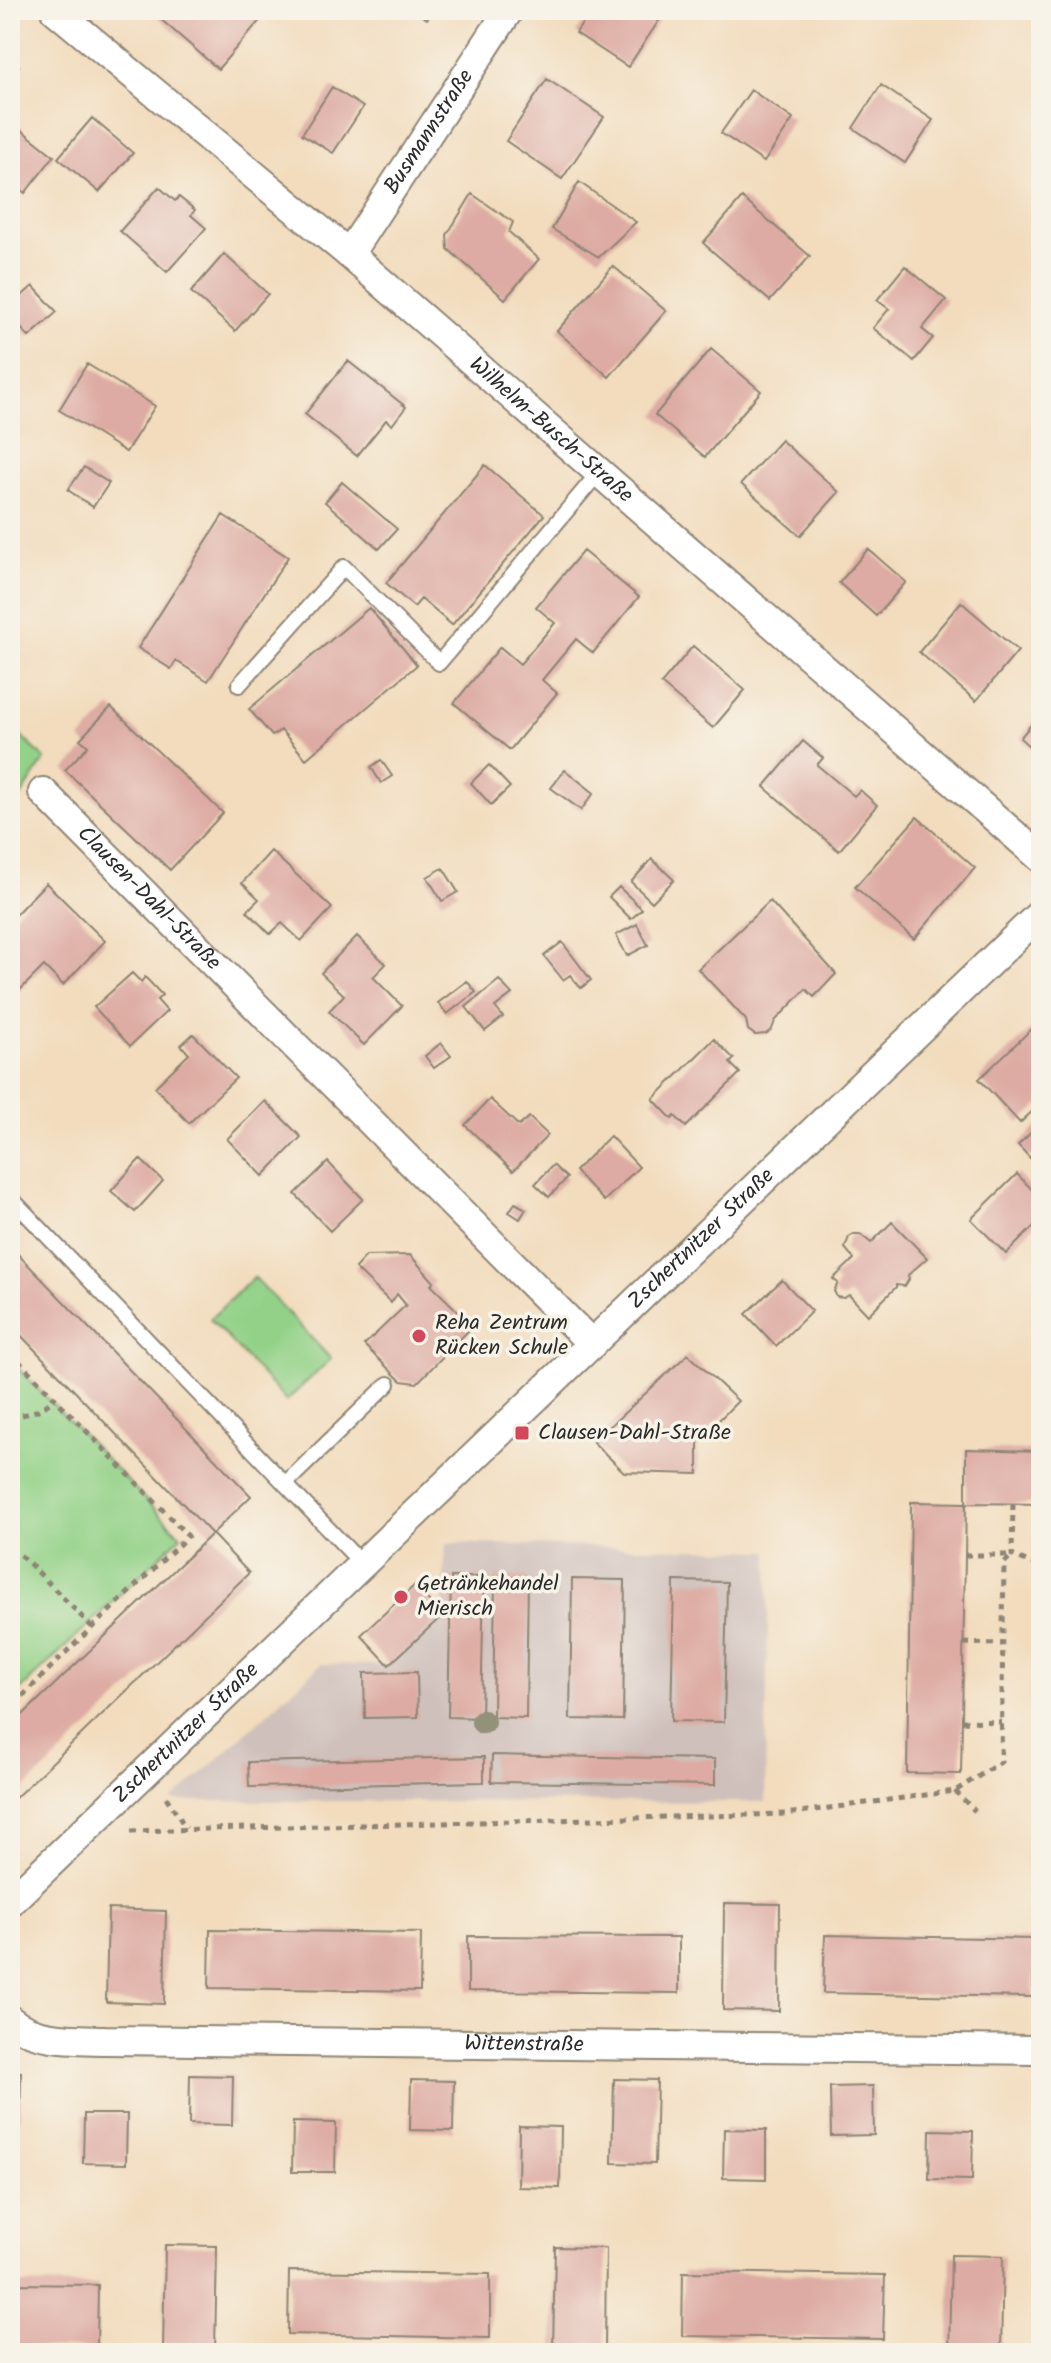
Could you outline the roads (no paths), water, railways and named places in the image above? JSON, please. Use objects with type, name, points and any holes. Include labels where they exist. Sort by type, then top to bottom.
[{"type":"street","name":"Wilhelm-Busch-Straße","points":[[55,10],[349,254],[1041,858]]},
{"type":"street","name":"Busmannstraße","points":[[349,254],[509,10]]},
{"type":"street","name":"Clausen-Dahl-Straße","points":[[43,792],[592,1344]]},
{"type":"street","name":"Zschertnitzer Straße","points":[[10,1902],[1041,913]]},
{"type":"street","name":"Wittenstraße","points":[[10,2020],[19,2027],[57,2038],[105,2040],[1041,2050]]},
{"type":"lane","points":[[239,685],[344,567],[439,663],[600,471]]},
{"type":"lane","points":[[10,1197],[362,1564]]},
{"type":"lane","points":[[285,1484],[388,1384]]},
{"type":"place","name":"Reha Zentrum Rücken Schule","points":[[419,1336]]},
{"type":"place","name":"Clausen-Dahl-Straße","points":[[522,1433]]},
{"type":"place","name":"Getränkehandel Mierisch","points":[[401,1597]]}]
